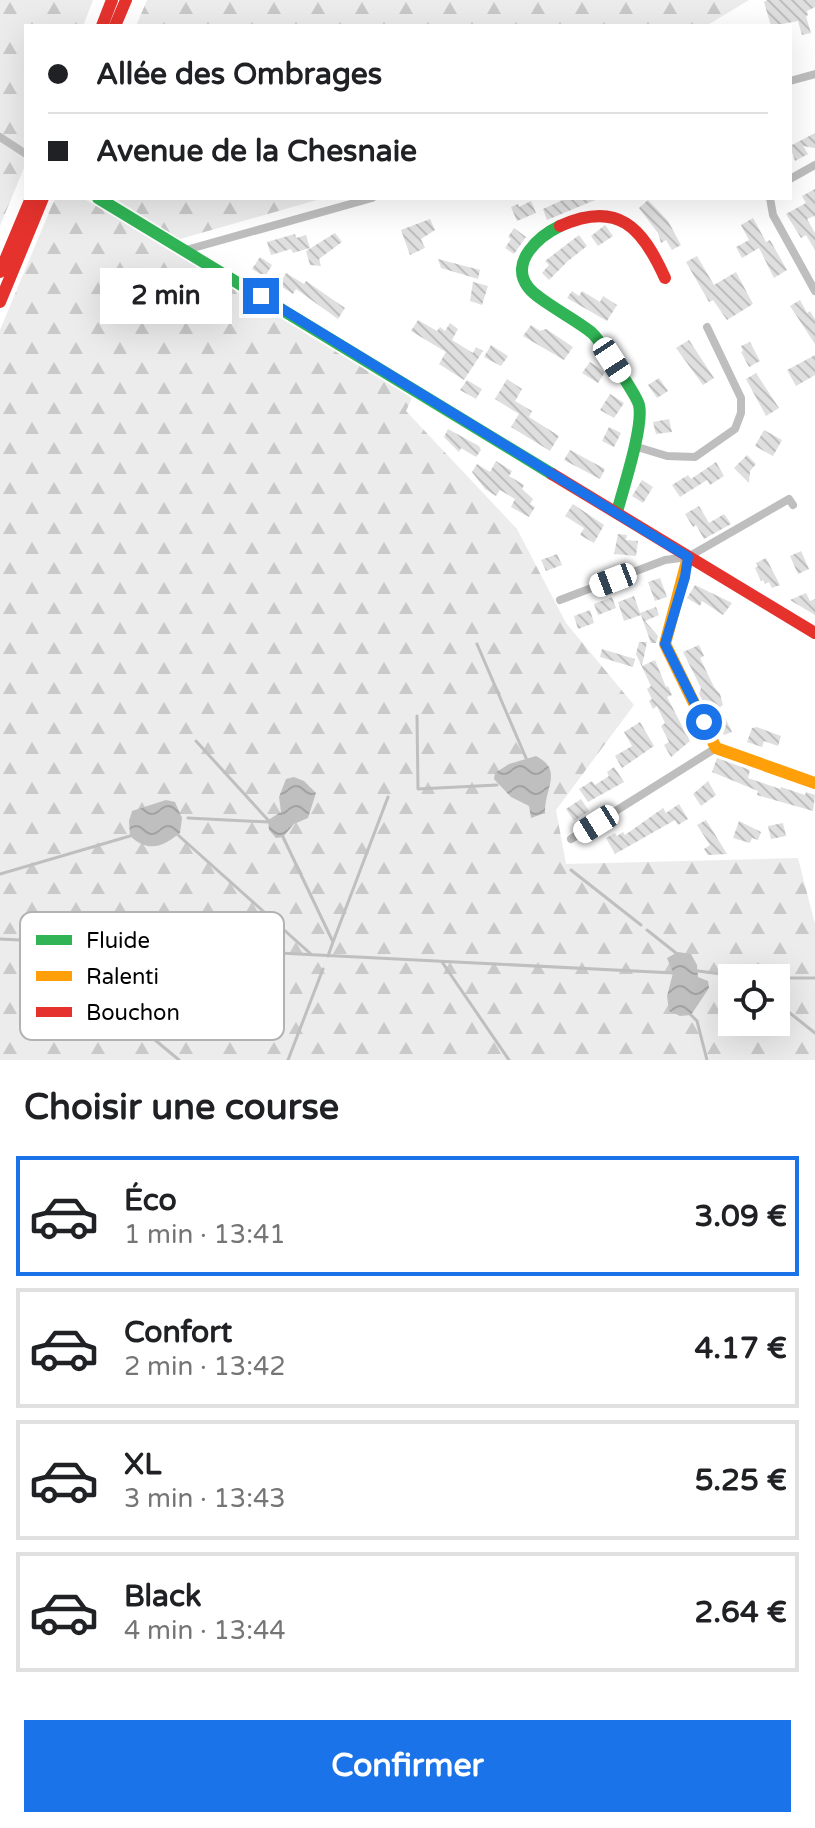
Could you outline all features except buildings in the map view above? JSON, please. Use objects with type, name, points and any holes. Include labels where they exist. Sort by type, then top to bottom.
[{"type":"street","points":[[103,24],[112,0]]},
{"type":"street","points":[[116,24],[126,0]]},
{"type":"street","points":[[792,80],[815,74]]},
{"type":"street","points":[[0,137],[24,153]]},
{"type":"street","points":[[792,178],[815,165]]},
{"type":"street","points":[[0,272],[30,200]]},
{"type":"street","points":[[0,302],[42,200]]},
{"type":"street","points":[[101,200],[815,633]]},
{"type":"street","points":[[186,250],[365,200]]},
{"type":"street","points":[[770,200],[773,215],[815,291]]},
{"type":"street","points":[[617,512],[638,427],[639,404],[595,335],[528,288],[522,280],[521,268],[540,237],[589,215],[608,213],[638,231],[665,278]]},
{"type":"street","points":[[634,446],[667,456],[695,457],[735,429],[741,413],[741,398],[707,327]]},
{"type":"street","points":[[560,600],[665,560],[688,557],[789,499],[793,505]]},
{"type":"street","points":[[688,557],[665,644],[716,748],[815,783]]},
{"type":"street","points":[[571,839],[716,748]]},
{"type":"green space","points":[[0,0],[93,0],[84,24],[24,24],[24,168],[0,226]]},
{"type":"green space","points":[[147,0],[749,0],[709,24],[137,24]]},
{"type":"green space","points":[[54,200],[86,200],[412,398],[406,411],[517,529],[566,623],[634,705],[556,810],[566,864],[798,858],[815,924],[815,1060],[0,1060],[0,330]]},
{"type":"green space","points":[[117,200],[317,200],[180,239]]},
{"type":"water","points":[[536,756],[549,767],[551,781],[545,813],[531,818],[529,806],[511,797],[494,779],[495,773],[509,764]]},
{"type":"water","points":[[294,777],[304,781],[316,793],[308,818],[294,824],[283,837],[276,838],[269,830],[268,820],[281,812],[279,797],[286,779]]},
{"type":"water","points":[[166,800],[175,802],[182,818],[180,833],[155,846],[143,845],[130,836],[132,811]]},
{"type":"water","points":[[678,952],[691,954],[697,965],[698,977],[708,981],[709,988],[691,1015],[680,1016],[669,1011],[667,996],[673,973],[667,958]]},
{"type":"waterway","points":[[477,644],[526,758]]},
{"type":"waterway","points":[[417,716],[418,789],[497,785]]},
{"type":"waterway","points":[[196,741],[268,820]]},
{"type":"waterway","points":[[333,942],[388,797]]},
{"type":"waterway","points":[[188,818],[268,822]]},
{"type":"waterway","points":[[178,835],[264,912]]},
{"type":"waterway","points":[[0,874],[130,836]]},
{"type":"waterway","points":[[283,837],[333,942],[328,956]]},
{"type":"waterway","points":[[571,870],[641,925]]},
{"type":"waterway","points":[[284,930],[312,955]]},
{"type":"waterway","points":[[647,930],[676,953]]},
{"type":"waterway","points":[[0,939],[20,940]]},
{"type":"waterway","points":[[284,953],[674,973]]},
{"type":"waterway","points":[[442,962],[509,1060]]},
{"type":"waterway","points":[[288,1060],[323,969]]},
{"type":"waterway","points":[[698,971],[718,974]]},
{"type":"waterway","points":[[790,978],[815,978]]},
{"type":"waterway","points":[[790,1013],[815,1033]]},
{"type":"waterway","points":[[691,1015],[697,1021],[707,1060]]},
{"type":"waterway","points":[[155,1040],[179,1060]]},
{"type":"traffic: fast","points":[[101,200],[552,474]]},
{"type":"traffic: fast","points":[[560,226],[543,236],[529,251],[524,259],[523,278],[540,298],[592,333],[639,405],[636,442],[617,512]]},
{"type":"traffic: slow","points":[[688,557],[665,644],[716,748],[815,783]]},
{"type":"traffic: jam","points":[[103,24],[112,0]]},
{"type":"traffic: jam","points":[[116,24],[126,0]]},
{"type":"traffic: jam","points":[[0,272],[30,200]]},
{"type":"traffic: jam","points":[[0,302],[42,200]]},
{"type":"traffic: jam","points":[[560,226],[598,216],[626,223],[647,245],[665,278]]},
{"type":"traffic: jam","points":[[552,474],[815,633]]},
{"type":"route","points":[[261,296],[688,557],[665,644],[704,722]]}]
